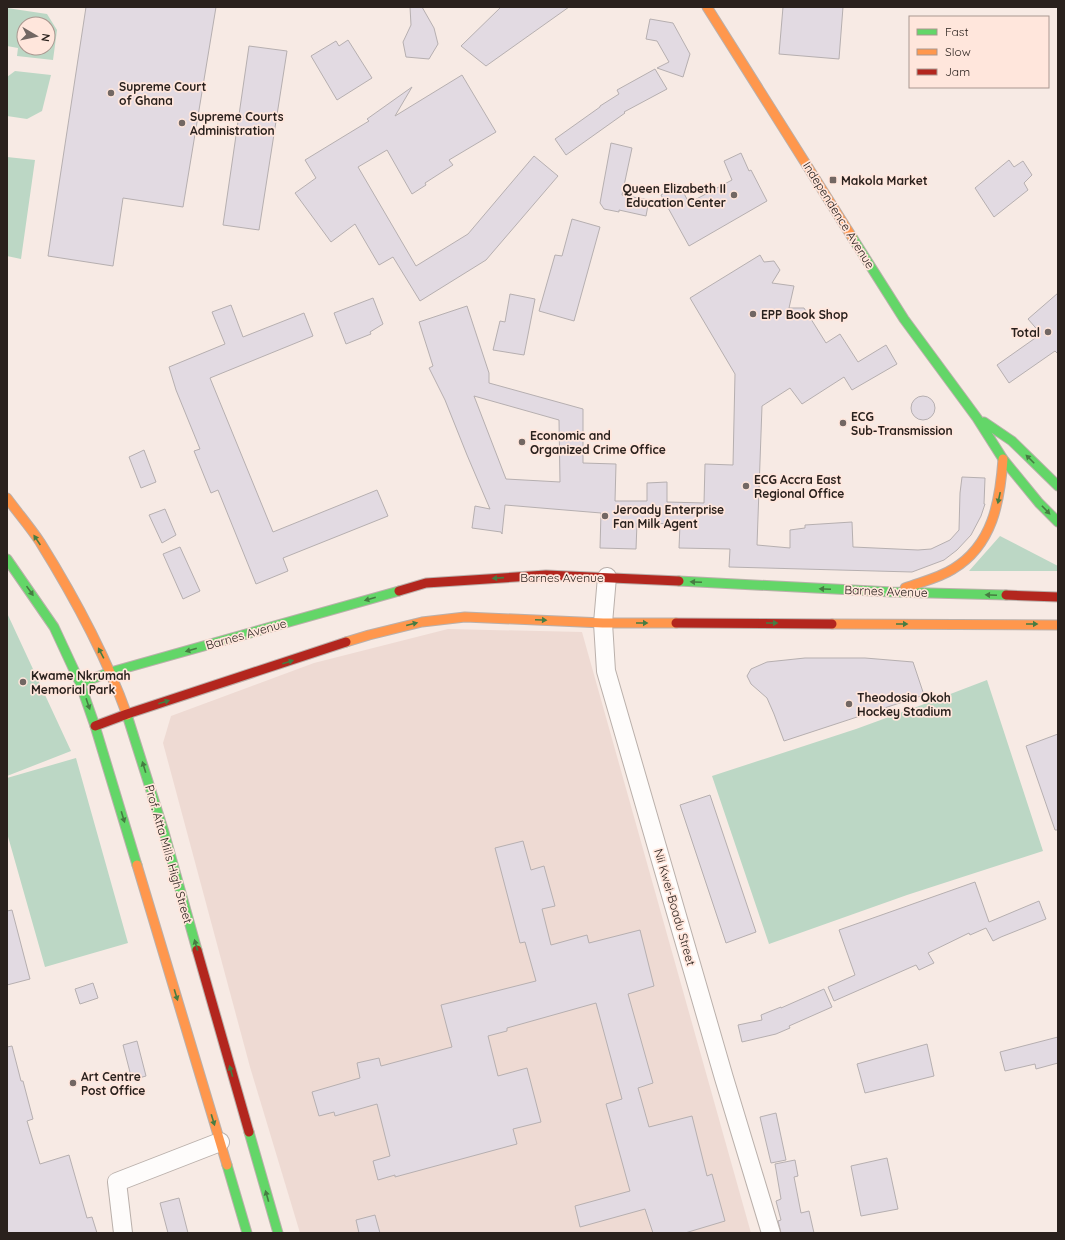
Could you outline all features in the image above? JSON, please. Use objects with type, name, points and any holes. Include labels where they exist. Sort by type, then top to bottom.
[{"type":"main road","name":"Independence Avenue","points":[[707,7],[904,319],[977,418],[1003,459],[1039,503],[1058,522]]},
{"type":"main road","points":[[977,418],[1012,440],[1058,486]]},
{"type":"main road","points":[[892,592],[946,573],[963,563],[977,547],[989,530],[997,511],[1001,489],[1003,459]]},
{"type":"main road","name":"Prof. Atta Mills High Street","points":[[7,498],[38,541],[75,604],[111,672],[127,714],[164,832],[278,1233]]},
{"type":"main road","points":[[7,559],[54,627],[80,683],[95,726],[247,1233]]},
{"type":"main road","name":"Barnes Avenue","points":[[80,683],[111,672],[426,583],[546,575],[892,592],[1058,597]]},
{"type":"main road","points":[[95,726],[369,634],[422,622],[465,617],[603,623],[1058,625]]},
{"type":"street","name":"Nii Kwei-Boadu Street","points":[[606,577],[603,623],[606,671],[724,1078],[771,1233]]},
{"type":"street","points":[[122,1233],[117,1182],[220,1142]]},
{"type":"shaded area","points":[[448,629],[582,632],[751,1233],[300,1233],[250,1067],[163,743],[171,716],[314,663]]},
{"type":"green space","points":[[7,8],[47,14],[48,16],[16,16],[16,48],[7,46]]},
{"type":"green space","points":[[17,56],[54,56],[53,60]]},
{"type":"green space","points":[[15,71],[51,75],[42,111],[27,119],[7,116],[7,77]]},
{"type":"green space","points":[[7,157],[35,160],[21,259],[7,256]]},
{"type":"green space","points":[[1000,536],[1058,566],[1058,571],[969,571]]},
{"type":"green space","name":"Kwame Nkrumah Memorial Park","points":[[7,613],[71,751],[7,776]]},
{"type":"green space","name":"Theodosia Okoh Hockey Stadium","points":[[987,680],[1043,851],[907,895],[769,944],[712,776],[856,729]]},
{"type":"green space","points":[[76,758],[128,943],[45,967],[7,833],[7,778]]},
{"type":"building","points":[[86,7],[216,7],[183,207],[123,198],[113,266],[48,256]]},
{"type":"building","points":[[410,7],[422,7],[434,28],[438,44],[429,59],[406,57],[403,42],[411,25]]},
{"type":"building","points":[[501,7],[569,7],[486,66],[461,46]]},
{"type":"building","points":[[783,7],[843,7],[839,59],[779,54]]},
{"type":"building","points":[[650,19],[673,23],[690,54],[683,77],[657,68],[669,62],[657,41],[646,39]]},
{"type":"building","points":[[348,40],[372,78],[337,100],[311,56],[336,41],[339,46]]},
{"type":"building","points":[[249,46],[287,51],[259,230],[223,225]]},
{"type":"building","points":[[655,69],[667,89],[624,112],[625,113],[566,155],[555,139],[619,94],[617,90]]},
{"type":"building","points":[[462,75],[496,132],[449,160],[453,165],[425,183],[426,185],[412,194],[387,150],[358,167],[416,266],[468,234],[534,156],[558,176],[486,260],[420,301],[393,257],[379,265],[355,224],[331,242],[295,193],[316,178],[305,160],[369,121],[367,119],[412,87],[395,116]]},
{"type":"building","points":[[611,143],[632,148],[622,195],[649,200],[646,216],[619,210],[619,212],[604,209],[600,203]]},
{"type":"building","points":[[741,153],[749,171],[751,170],[767,201],[689,246],[661,195],[679,184],[689,203],[732,180],[724,161]]},
{"type":"building","points":[[1009,160],[1014,167],[1023,161],[1032,175],[1024,183],[1028,190],[994,217],[975,188]]},
{"type":"building","points":[[572,219],[600,227],[574,321],[539,311],[555,255],[562,256]]},
{"type":"building","points":[[760,255],[764,262],[774,261],[780,270],[772,283],[794,286],[789,308],[804,308],[826,343],[840,334],[858,362],[886,345],[897,364],[852,390],[844,377],[802,404],[790,388],[762,406],[757,545],[790,548],[790,530],[805,528],[805,525],[852,522],[853,547],[918,550],[931,549],[950,540],[959,530],[962,477],[985,478],[985,504],[981,516],[971,535],[957,550],[944,560],[912,572],[729,567],[730,549],[679,548],[680,524],[637,523],[636,549],[600,548],[601,513],[505,505],[502,534],[501,532],[472,528],[475,506],[490,509],[445,400],[429,368],[433,366],[419,322],[467,306],[489,373],[489,383],[583,409],[583,463],[616,464],[615,501],[647,501],[647,483],[667,482],[667,502],[704,503],[705,464],[733,465],[735,374],[690,298]],"holes":[[[474,396],[559,420],[560,482],[506,479]]]},
{"type":"building","points":[[1058,293],[1058,354],[1055,351],[1009,383],[997,365],[1041,334],[1028,319]]},
{"type":"building","points":[[510,294],[535,299],[524,355],[493,350],[500,321],[505,322]]},
{"type":"building","points":[[373,298],[383,324],[370,332],[371,334],[346,344],[334,313]]},
{"type":"building","points":[[231,305],[243,337],[304,313],[313,336],[210,378],[273,532],[377,490],[388,516],[283,558],[288,571],[256,584],[218,490],[211,493],[194,451],[200,449],[176,390],[169,367],[225,344],[212,312]]},
{"type":"building","points":[[923,396],[931,400],[935,408],[931,416],[923,420],[915,416],[911,408],[915,400]]},
{"type":"building","points":[[144,450],[156,482],[141,488],[129,457]]},
{"type":"building","points":[[165,509],[176,535],[162,543],[149,515]]},
{"type":"building","points":[[180,547],[200,591],[183,599],[163,554]]},
{"type":"building","points":[[805,658],[865,658],[913,662],[924,695],[784,741],[767,698],[751,684],[747,676],[751,669],[767,662]]},
{"type":"building","points":[[1058,734],[1058,830],[1055,830],[1026,746]]},
{"type":"building","points":[[710,795],[756,932],[726,943],[680,805]]},
{"type":"building","points":[[523,841],[531,870],[544,866],[555,906],[542,909],[551,945],[587,935],[589,943],[640,930],[654,986],[628,994],[653,1083],[638,1088],[649,1127],[692,1116],[707,1176],[712,1174],[725,1221],[685,1233],[653,1233],[645,1209],[580,1227],[575,1206],[630,1191],[606,1104],[622,1099],[596,1003],[507,1028],[507,1031],[488,1036],[498,1076],[527,1068],[541,1122],[513,1129],[517,1144],[395,1177],[395,1175],[378,1180],[373,1161],[390,1156],[377,1104],[335,1116],[334,1112],[319,1116],[312,1092],[360,1078],[357,1063],[379,1058],[381,1066],[452,1047],[441,1005],[536,981],[525,942],[520,943],[495,848]]},
{"type":"building","points":[[975,882],[989,922],[1039,901],[1046,919],[993,941],[986,928],[970,935],[969,933],[928,953],[934,963],[919,970],[916,965],[834,1001],[828,987],[855,975],[839,930]]},
{"type":"building","points":[[12,910],[30,979],[7,985],[7,911]]},
{"type":"building","points":[[93,983],[98,998],[80,1004],[75,989]]},
{"type":"building","points":[[824,989],[832,1007],[789,1026],[790,1028],[776,1034],[742,1042],[738,1025],[762,1020],[761,1015]]},
{"type":"building","points":[[1058,1037],[1058,1063],[1036,1069],[1035,1064],[1005,1071],[1000,1052]]},
{"type":"building","points":[[137,1041],[146,1076],[132,1080],[123,1045]]},
{"type":"building","points":[[927,1044],[934,1076],[865,1093],[857,1064]]},
{"type":"building","points":[[12,1046],[33,1119],[27,1121],[40,1164],[69,1155],[87,1218],[92,1217],[97,1233],[7,1233],[7,1047]]},
{"type":"building","points":[[776,1113],[786,1160],[771,1163],[760,1117]]},
{"type":"building","points":[[887,1158],[898,1209],[861,1216],[851,1166]]},
{"type":"building","points":[[795,1160],[798,1176],[794,1177],[801,1213],[809,1211],[814,1233],[781,1233],[778,1221],[781,1220],[776,1201],[781,1199],[775,1164]]},
{"type":"building","points":[[179,1198],[188,1233],[168,1233],[160,1203]]},
{"type":"building","points":[[375,1215],[380,1233],[359,1233],[356,1220]]},
{"type":"traffic: fast","points":[[852,237],[904,319],[977,418],[1003,459],[1039,503],[1058,522]]},
{"type":"traffic: fast","points":[[984,422],[1012,441],[1058,486]]},
{"type":"traffic: fast","points":[[7,559],[54,627],[80,683],[95,726],[137,865]]},
{"type":"traffic: fast","points":[[679,581],[892,592],[1006,595]]},
{"type":"traffic: fast","points":[[80,683],[111,672],[399,591]]},
{"type":"traffic: fast","points":[[127,715],[164,832],[197,950]]},
{"type":"traffic: fast","points":[[249,1132],[278,1233]]},
{"type":"traffic: fast","points":[[227,1165],[247,1233]]},
{"type":"traffic: slow","points":[[707,7],[852,237]]},
{"type":"traffic: slow","points":[[905,588],[948,572],[967,559],[977,548],[986,535],[992,521],[1000,491],[1003,459]]},
{"type":"traffic: slow","points":[[7,498],[40,542],[65,583],[99,648],[127,715]]},
{"type":"traffic: slow","points":[[346,642],[422,622],[465,617],[603,623],[676,623]]},
{"type":"traffic: slow","points":[[832,624],[1058,625]]},
{"type":"traffic: slow","points":[[137,865],[227,1165]]},
{"type":"traffic: jam","points":[[399,591],[426,583],[546,575],[679,581]]},
{"type":"traffic: jam","points":[[1006,595],[1058,597]]},
{"type":"traffic: jam","points":[[676,623],[832,624]]},
{"type":"traffic: jam","points":[[95,726],[127,714],[346,642]]},
{"type":"traffic: jam","points":[[197,950],[249,1132]]},
{"type":"place","name":"Supreme Court of Ghana","points":[[111,93]]},
{"type":"place","name":"Supreme Courts Administration","points":[[182,123]]},
{"type":"place","name":"Makola Market","points":[[833,180]]},
{"type":"place","name":"Queen Elizabeth II Education Center","points":[[734,195]]},
{"type":"place","name":"EPP Book Shop","points":[[753,314]]},
{"type":"place","name":"Total","points":[[1048,332]]},
{"type":"place","name":"ECG Sub-Transmission","points":[[843,423]]},
{"type":"place","name":"Economic and Organized Crime Office","points":[[522,442]]},
{"type":"place","name":"ECG Accra East Regional Office","points":[[746,486]]},
{"type":"place","name":"Jeroady Enterprise Fan Milk Agent","points":[[605,516]]},
{"type":"place","name":"Kwame Nkrumah Memorial Park","points":[[23,682]]},
{"type":"place","name":"Theodosia Okoh Hockey Stadium","points":[[849,704]]},
{"type":"place","name":"Art Centre Post Office","points":[[73,1083]]}]
